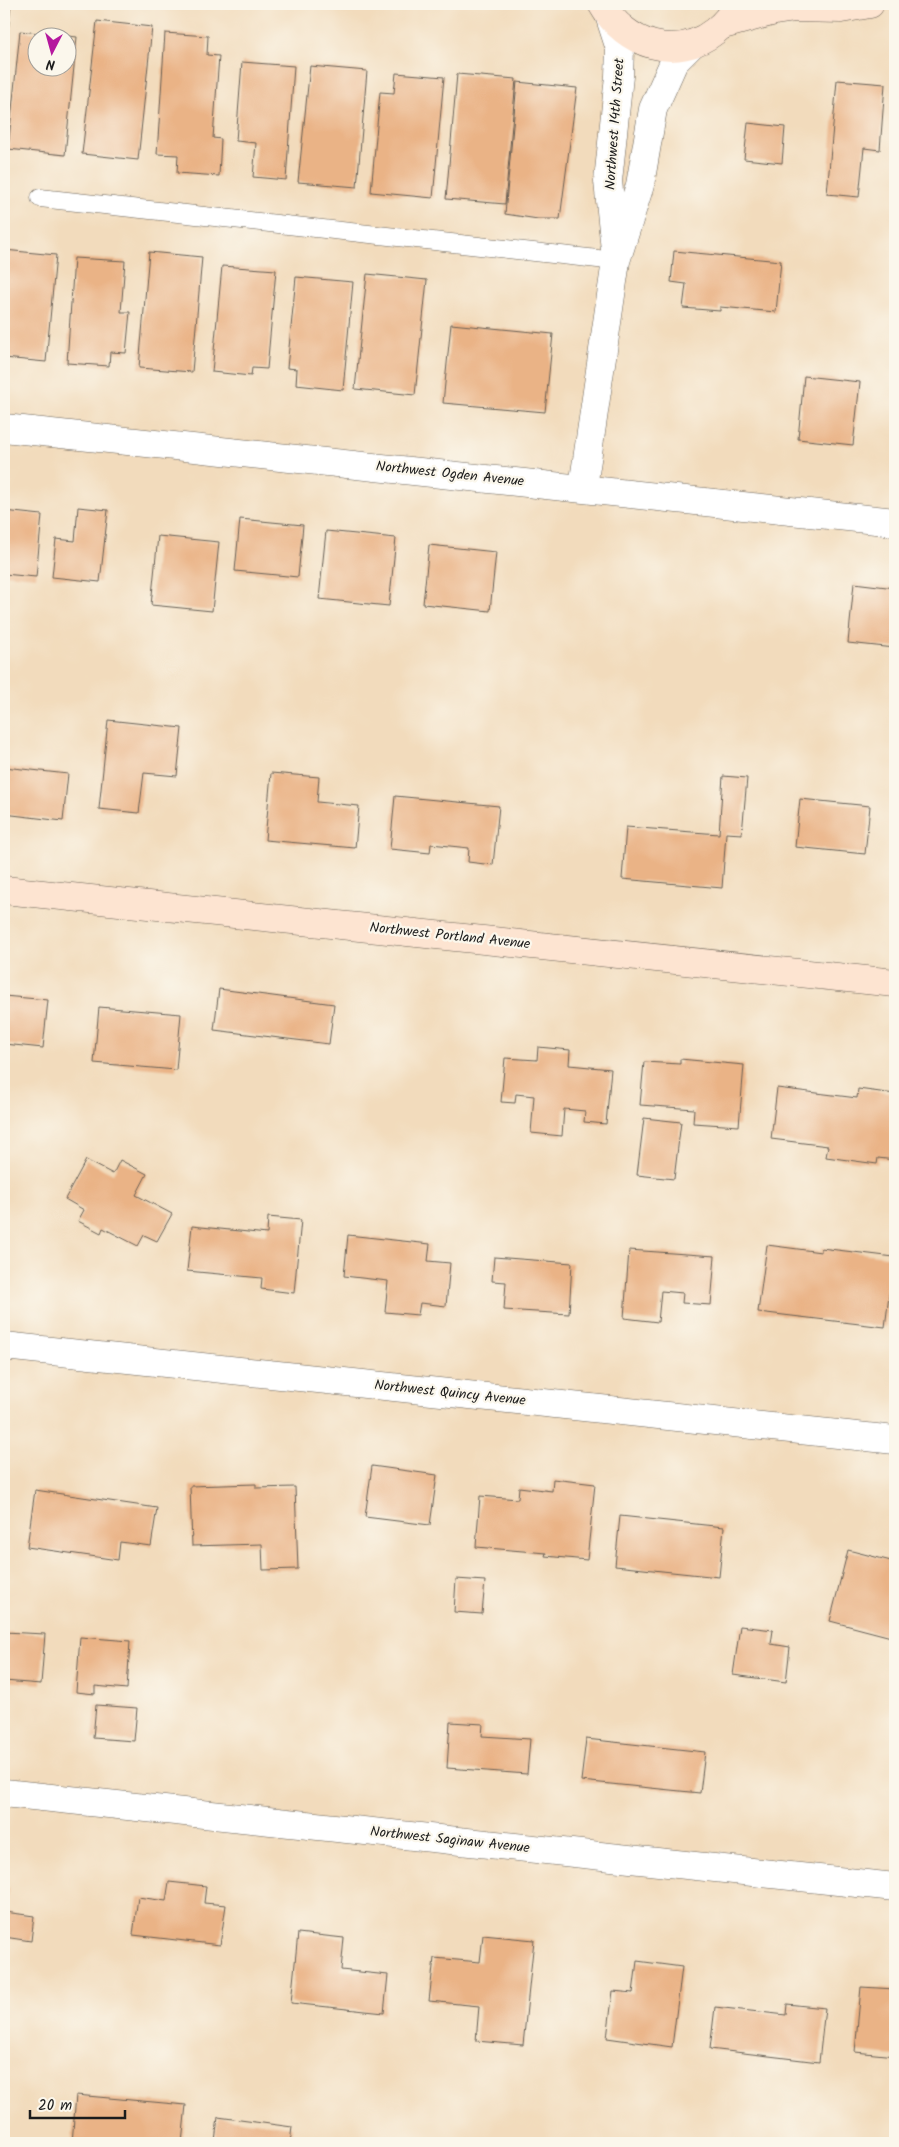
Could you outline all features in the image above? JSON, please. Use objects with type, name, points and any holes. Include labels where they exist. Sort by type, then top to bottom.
[{"type":"street","points":[[606,11],[625,33],[645,44],[668,48],[692,44],[708,37],[729,14],[795,8],[841,9],[870,4]]},
{"type":"street","name":"Northwest 14th Street","points":[[606,11],[620,49],[608,181],[616,261]]},
{"type":"street","name":"Northwest 14th Street","points":[[583,487],[616,261],[640,186],[653,109],[674,62],[692,44]]},
{"type":"street","name":"Northwest Ogden Avenue","points":[[4,428],[583,487],[895,522]]},
{"type":"street","name":"Northwest Portland Avenue","points":[[4,890],[895,983]]},
{"type":"street","name":"Northwest Quincy Avenue","points":[[4,1346],[895,1440]]},
{"type":"street","name":"Northwest Saginaw Avenue","points":[[4,1794],[895,1887]]},
{"type":"lane","points":[[40,198],[616,261]]},
{"type":"building","points":[[4,4],[11,4],[5,59],[4,59]]},
{"type":"building","points":[[97,21],[152,27],[138,160],[82,154]]},
{"type":"building","points":[[20,31],[28,32],[28,78],[73,78],[65,155],[8,149]]},
{"type":"building","points":[[165,33],[208,36],[207,55],[219,56],[213,138],[221,139],[219,176],[177,173],[178,155],[157,154]]},
{"type":"building","points":[[242,62],[294,66],[286,180],[253,177],[256,143],[236,141]]},
{"type":"building","points":[[310,66],[367,71],[357,187],[298,182]]},
{"type":"building","points":[[396,73],[444,77],[433,198],[371,192],[380,92],[394,93]]},
{"type":"building","points":[[457,74],[516,79],[505,204],[446,199]]},
{"type":"building","points":[[837,80],[885,84],[880,150],[864,148],[859,197],[827,194]]},
{"type":"building","points":[[517,82],[577,88],[560,219],[538,219],[505,214]]},
{"type":"building","points":[[748,123],[785,127],[782,163],[744,159]]},
{"type":"building","points":[[4,250],[56,255],[46,362],[4,358]]},
{"type":"building","points":[[674,251],[781,261],[776,312],[720,307],[720,311],[683,308],[686,284],[671,282]]},
{"type":"building","points":[[149,252],[202,257],[192,372],[139,368]]},
{"type":"building","points":[[74,258],[125,261],[121,312],[130,312],[126,353],[110,352],[109,366],[67,363]]},
{"type":"building","points":[[222,266],[276,270],[267,369],[252,368],[251,376],[212,372]]},
{"type":"building","points":[[367,274],[427,280],[415,395],[355,389]]},
{"type":"building","points":[[296,277],[353,282],[343,390],[296,385],[297,369],[287,368]]},
{"type":"building","points":[[451,324],[553,334],[545,412],[443,403]]},
{"type":"building","points":[[804,376],[860,382],[853,445],[798,439]]},
{"type":"building","points":[[78,507],[108,510],[100,582],[52,577],[56,539],[75,541]]},
{"type":"building","points":[[4,511],[42,515],[36,577],[4,574]]},
{"type":"building","points":[[240,519],[303,525],[298,577],[235,571]]},
{"type":"building","points":[[326,531],[396,538],[389,606],[319,599]]},
{"type":"building","points":[[158,536],[219,542],[212,611],[151,605]]},
{"type":"building","points":[[429,545],[496,552],[490,611],[423,604]]},
{"type":"building","points":[[854,583],[895,588],[895,648],[848,643]]},
{"type":"building","points":[[108,720],[182,728],[177,776],[144,773],[139,813],[99,809]]},
{"type":"building","points":[[4,767],[68,774],[63,821],[4,814]]},
{"type":"building","points":[[271,773],[319,777],[317,802],[359,806],[355,848],[265,840]]},
{"type":"building","points":[[723,776],[747,778],[742,834],[726,833],[722,888],[622,879],[626,827],[719,834]]},
{"type":"building","points":[[395,796],[499,806],[493,865],[468,862],[469,848],[431,844],[430,853],[390,849]]},
{"type":"building","points":[[800,799],[870,806],[865,854],[795,847]]},
{"type":"building","points":[[219,989],[334,1004],[329,1044],[214,1030]]},
{"type":"building","points":[[4,996],[48,1000],[43,1048],[4,1044]]},
{"type":"building","points":[[99,1007],[181,1014],[176,1070],[94,1063]]},
{"type":"building","points":[[538,1047],[570,1050],[569,1065],[611,1069],[606,1124],[584,1122],[585,1111],[564,1109],[562,1136],[531,1133],[534,1096],[516,1094],[515,1103],[501,1102],[505,1058],[537,1060]]},
{"type":"building","points":[[680,1059],[744,1065],[739,1126],[693,1123],[694,1109],[640,1105],[644,1062],[680,1064]]},
{"type":"building","points":[[777,1088],[857,1098],[858,1089],[895,1094],[895,1160],[878,1158],[877,1164],[826,1157],[828,1146],[771,1139]]},
{"type":"building","points":[[644,1118],[681,1122],[674,1179],[637,1175]]},
{"type":"building","points":[[86,1160],[113,1174],[120,1160],[147,1174],[136,1195],[172,1214],[157,1241],[144,1235],[138,1246],[103,1228],[101,1233],[78,1221],[84,1210],[65,1199]]},
{"type":"building","points":[[268,1217],[301,1220],[294,1293],[261,1289],[262,1278],[187,1271],[192,1226],[267,1234]]},
{"type":"building","points":[[348,1235],[430,1244],[428,1261],[450,1263],[446,1306],[420,1303],[418,1315],[385,1312],[388,1281],[344,1276]]},
{"type":"building","points":[[767,1245],[821,1252],[821,1248],[894,1257],[885,1327],[758,1312]]},
{"type":"building","points":[[629,1250],[715,1256],[711,1305],[682,1303],[683,1293],[661,1291],[658,1322],[624,1318]]},
{"type":"building","points":[[494,1257],[572,1263],[569,1314],[504,1310],[506,1282],[492,1281]]},
{"type":"building","points":[[372,1466],[437,1475],[430,1525],[365,1517]]},
{"type":"building","points":[[553,1479],[595,1484],[587,1560],[545,1556],[546,1553],[476,1547],[480,1496],[518,1499],[519,1487],[552,1491]]},
{"type":"building","points":[[256,1484],[256,1488],[295,1487],[298,1569],[263,1570],[262,1544],[192,1546],[190,1486]]},
{"type":"building","points":[[35,1490],[157,1508],[151,1546],[120,1542],[118,1560],[27,1547]]},
{"type":"building","points":[[620,1516],[724,1527],[719,1577],[615,1566]]},
{"type":"building","points":[[848,1550],[895,1562],[895,1638],[830,1621]]},
{"type":"building","points":[[456,1579],[485,1581],[482,1614],[454,1612]]},
{"type":"building","points":[[740,1626],[773,1630],[771,1644],[790,1647],[786,1682],[733,1675]]},
{"type":"building","points":[[4,1632],[45,1634],[41,1684],[4,1681]]},
{"type":"building","points":[[80,1637],[130,1641],[127,1689],[95,1686],[95,1694],[76,1692]]},
{"type":"building","points":[[96,1705],[137,1708],[134,1741],[93,1738]]},
{"type":"building","points":[[450,1722],[483,1724],[482,1736],[530,1739],[527,1774],[447,1768]]},
{"type":"building","points":[[586,1739],[705,1752],[700,1793],[581,1781]]},
{"type":"building","points":[[169,1882],[206,1886],[204,1903],[226,1905],[220,1945],[133,1935],[138,1897],[166,1901]]},
{"type":"building","points":[[4,1888],[9,1889],[5,1912],[34,1916],[31,1941],[4,1937]]},
{"type":"building","points":[[298,1933],[344,1938],[341,1970],[388,1975],[384,2013],[291,2003]]},
{"type":"building","points":[[483,1935],[534,1940],[523,2045],[476,2041],[479,2006],[429,2001],[434,1958],[480,1962]]},
{"type":"building","points":[[637,1961],[682,1967],[672,2047],[607,2038],[613,1991],[633,1993]]},
{"type":"building","points":[[861,1987],[895,1989],[895,2056],[855,2052]]},
{"type":"building","points":[[787,2004],[825,2008],[819,2062],[710,2049],[715,2007],[786,2015]]},
{"type":"building","points":[[76,2095],[186,2105],[182,2143],[72,2143]]},
{"type":"building","points":[[218,2117],[292,2127],[290,2143],[225,2143],[215,2141]]}]
